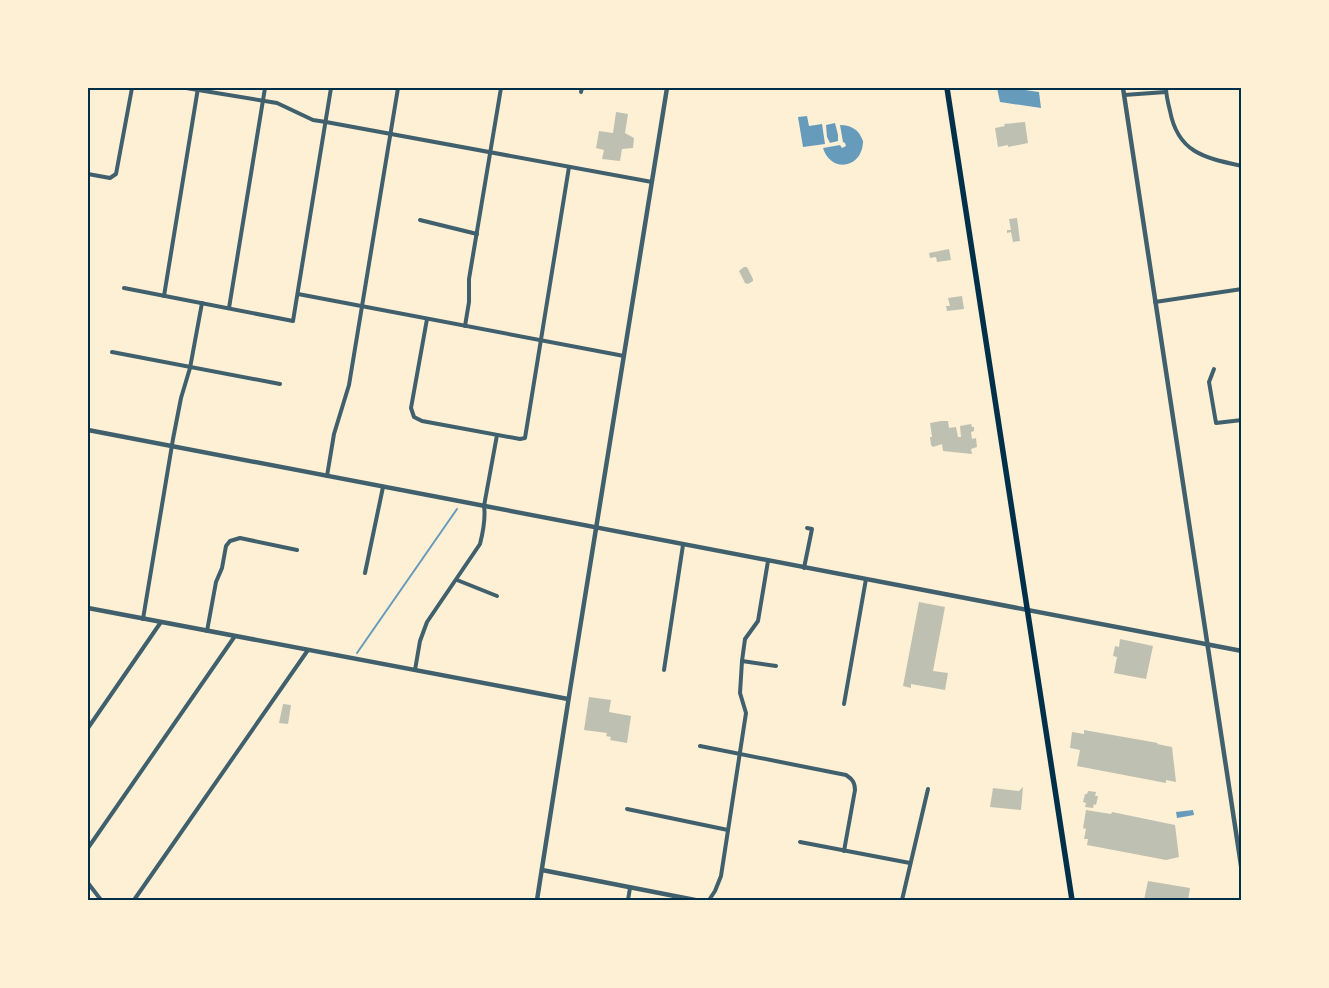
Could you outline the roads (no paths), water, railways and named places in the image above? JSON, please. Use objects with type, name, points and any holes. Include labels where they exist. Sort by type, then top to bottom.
[{"type":"main road","points":[[947,88],[1072,900]]},
{"type":"street","points":[[88,174],[110,178],[116,174],[132,88]]},
{"type":"street","points":[[186,88],[198,88],[277,103],[312,120],[652,182]]},
{"type":"street","points":[[164,296],[198,88]]},
{"type":"street","points":[[229,308],[265,88]]},
{"type":"street","points":[[124,288],[293,321],[331,88]]},
{"type":"street","points":[[327,476],[334,434],[350,385],[398,88]]},
{"type":"street","points":[[465,326],[469,302],[469,279],[501,88]]},
{"type":"street","points":[[537,900],[667,88]]},
{"type":"street","points":[[1123,88],[1242,872]]},
{"type":"street","points":[[1124,95],[1166,90],[1175,130],[1188,147],[1211,159],[1242,166]]},
{"type":"street","points":[[427,319],[411,408],[414,417],[422,421],[520,439],[525,438],[569,167]]},
{"type":"street","points":[[420,220],[477,234]]},
{"type":"street","points":[[1155,302],[1242,289]]},
{"type":"street","points":[[298,294],[624,356]]},
{"type":"street","points":[[143,619],[171,446],[181,398],[190,368],[202,303]]},
{"type":"street","points":[[112,352],[280,384]]},
{"type":"street","points":[[1214,369],[1209,382],[1216,423],[1242,420]]},
{"type":"street","points":[[88,430],[1242,651]]},
{"type":"street","points":[[415,670],[420,642],[427,622],[480,544],[485,516],[484,506],[497,435]]},
{"type":"street","points":[[365,573],[383,487]]},
{"type":"street","points":[[804,568],[812,529],[807,528]]},
{"type":"street","points":[[207,631],[216,582],[222,568],[226,546],[230,541],[240,538],[297,550]]},
{"type":"street","points":[[664,670],[683,545]]},
{"type":"street","points":[[709,900],[719,884],[746,713],[740,693],[742,660],[746,639],[758,621],[768,561]]},
{"type":"street","points":[[457,580],[497,596]]},
{"type":"street","points":[[844,704],[866,580]]},
{"type":"street","points":[[88,608],[568,699]]},
{"type":"street","points":[[88,728],[160,622]]},
{"type":"street","points":[[88,848],[235,636]]},
{"type":"street","points":[[134,900],[308,650]]},
{"type":"street","points":[[742,660],[776,666]]},
{"type":"street","points":[[700,746],[846,775],[852,780],[855,790],[844,851]]},
{"type":"street","points":[[902,900],[928,789]]},
{"type":"street","points":[[627,809],[728,830]]},
{"type":"street","points":[[800,842],[910,864]]},
{"type":"street","points":[[542,870],[695,900]]},
{"type":"street","points":[[88,883],[100,900]]},
{"type":"street","points":[[628,900],[630,888]]},
{"type":"water","points":[[997,88],[1039,92],[1041,108],[1000,102]]},
{"type":"water","points":[[807,116],[809,126],[822,124],[825,144],[803,147],[798,117]]},
{"type":"water","points":[[835,123],[838,141],[830,143],[827,137],[826,125]]},
{"type":"water","points":[[840,125],[854,129],[863,141],[862,150],[858,157],[846,164],[833,162],[823,148],[840,145],[842,148],[846,146],[843,142]]},
{"type":"water","points":[[1193,810],[1194,815],[1177,818],[1176,812]]},
{"type":"waterway","points":[[357,653],[457,509]]}]
